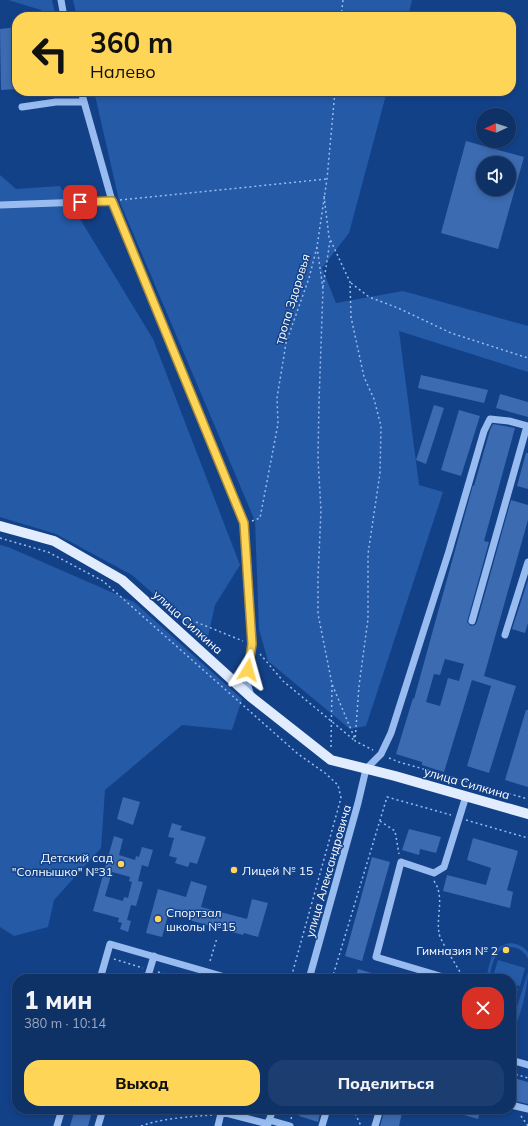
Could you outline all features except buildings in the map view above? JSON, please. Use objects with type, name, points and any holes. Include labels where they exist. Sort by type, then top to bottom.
[{"type":"main road","name":"улица Силкина","points":[[0,526],[54,542],[122,580],[251,697],[331,760],[528,814]]},
{"type":"street","points":[[61,0],[63,12]]},
{"type":"street","points":[[82,96],[112,201],[244,523],[252,644],[247,683],[251,697]]},
{"type":"street","points":[[22,106],[56,102],[84,102]]},
{"type":"street","points":[[0,205],[112,201]]},
{"type":"street","points":[[366,769],[381,754],[392,733],[449,552],[484,431],[490,419],[509,421],[528,426],[472,621]]},
{"type":"street","points":[[505,635],[528,562]]},
{"type":"street","name":"улица Александровича","points":[[310,974],[366,769]]},
{"type":"street","points":[[433,974],[376,957],[401,862],[434,873],[444,868],[466,796]]},
{"type":"street","points":[[101,974],[110,944],[215,974]]},
{"type":"street","points":[[149,974],[154,956]]},
{"type":"street","points":[[516,1061],[528,1065]]},
{"type":"street","points":[[516,1106],[528,1109]]},
{"type":"street","points":[[57,1126],[61,1114]]},
{"type":"street","points":[[98,1126],[102,1114]]},
{"type":"street","points":[[218,1126],[221,1114]]},
{"type":"street","points":[[235,1114],[269,1124],[290,1126]]},
{"type":"street","points":[[269,1124],[272,1114]]},
{"type":"street","points":[[322,1126],[326,1114]]},
{"type":"street","points":[[375,1126],[379,1114]]},
{"type":"path","points":[[342,12],[343,0]]},
{"type":"path","name":"тропа Здоровья","points":[[244,523],[260,518],[278,424],[277,398],[286,343],[309,278],[317,247],[327,179],[335,96]]},
{"type":"path","points":[[112,201],[327,179]]},
{"type":"path","points":[[324,196],[330,239],[323,289],[319,402],[318,459],[321,510],[318,614],[332,684],[355,741]]},
{"type":"path","points":[[330,239],[350,282],[352,324],[364,377],[374,399],[381,426],[380,473],[368,554],[368,619],[359,686],[355,741]]},
{"type":"path","points":[[317,247],[323,289]]},
{"type":"path","points":[[350,282],[369,297],[398,308],[451,333],[528,358]]},
{"type":"path","points":[[0,538],[48,552],[103,581],[298,754],[325,773],[338,785],[342,798],[292,974]]},
{"type":"path","points":[[196,622],[252,644],[283,681],[355,741],[399,762],[528,799]]},
{"type":"path","points":[[331,760],[332,684]]},
{"type":"path","points":[[334,974],[387,797]]},
{"type":"path","points":[[380,821],[396,831],[401,862]]},
{"type":"path","points":[[428,870],[439,888],[440,908],[438,934],[461,974]]},
{"type":"path","points":[[210,961],[217,938]]},
{"type":"path","points":[[113,959],[164,974]]},
{"type":"path","points":[[516,1075],[528,1078]]},
{"type":"path","points":[[355,1114],[361,1126]]},
{"type":"path","points":[[141,1126],[163,1120],[213,1115]]},
{"type":"shaded area","points":[[8,0],[52,0],[55,12],[41,12],[41,10]]},
{"type":"shaded area","points":[[73,0],[412,0],[409,12],[76,12]]},
{"type":"shaded area","points":[[95,96],[386,96],[349,233],[322,268],[336,303],[403,291],[528,326],[528,372],[399,331],[419,485],[443,492],[366,726],[350,729],[268,661],[259,629],[255,521],[119,200]]},
{"type":"shaded area","points":[[0,175],[16,189],[60,186],[153,339],[240,565],[215,605],[207,641],[132,575],[56,534],[0,517]]},
{"type":"shaded area","points":[[0,545],[8,547],[134,602],[242,699],[232,730],[182,725],[105,790],[101,848],[54,900],[48,927],[14,936],[0,927]]},
{"type":"shaded area","points":[[511,943],[520,946],[528,952],[528,959],[522,951],[518,949],[509,947],[505,948],[497,954],[490,974],[487,974],[492,955],[499,947]]},
{"type":"shaded area","points":[[498,960],[525,968],[520,986],[516,985],[516,974],[494,974]]},
{"type":"shaded area","points":[[528,972],[523,1004],[516,1023],[516,1010]]},
{"type":"place","name":"Детский сад \"Солнышко\" №31","points":[[121,864]]},
{"type":"place","name":"Лицей № 15","points":[[234,870]]},
{"type":"place","name":"Спортзал школы №15","points":[[158,919]]},
{"type":"place","name":"Гимназия № 2","points":[[506,950]]},
{"type":"route","points":[[80,202],[112,201],[244,523],[252,644],[248,670]]}]
